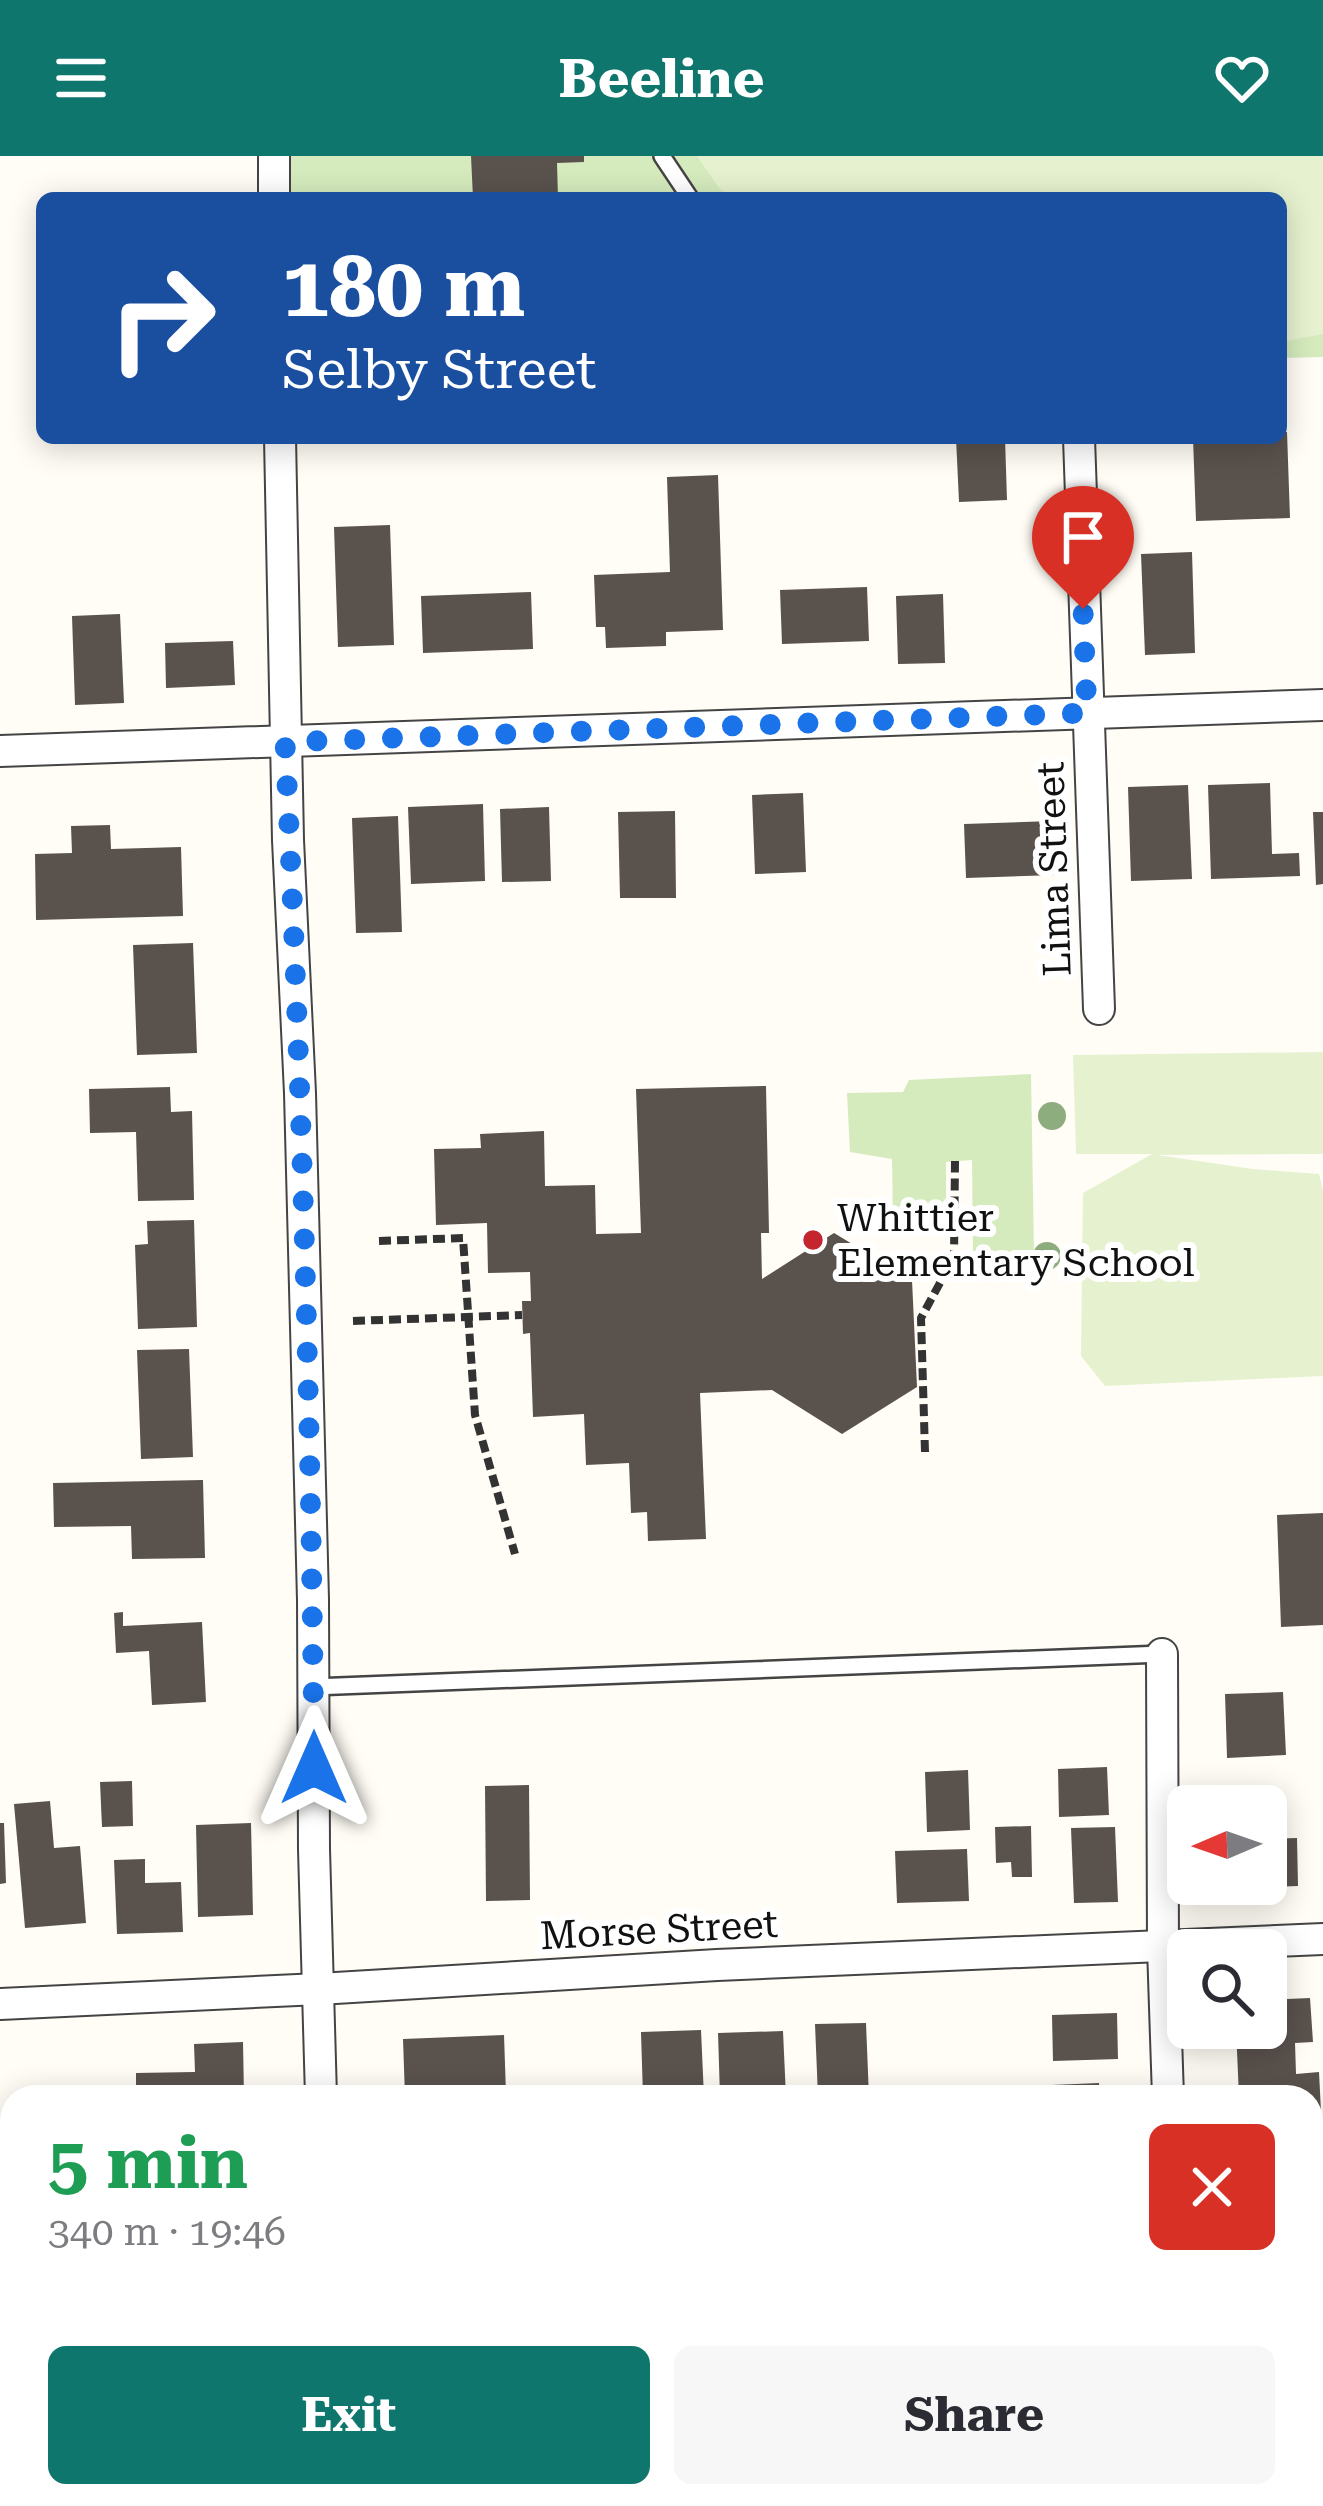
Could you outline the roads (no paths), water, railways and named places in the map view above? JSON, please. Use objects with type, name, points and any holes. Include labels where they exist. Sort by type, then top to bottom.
[{"type":"street","points":[[274,156],[274,192]]},
{"type":"street","points":[[280,444],[285,742],[300,1093],[321,2085]]},
{"type":"street","name":"Lima Street","points":[[1078,444],[1099,1009]]},
{"type":"street","points":[[0,751],[1323,705]]},
{"type":"street","points":[[1162,1654],[1168,2085]]},
{"type":"street","name":"Morse Street","points":[[0,2004],[716,1965],[1323,1940]]},
{"type":"lane","points":[[662,156],[687,192]]},
{"type":"lane","points":[[313,1687],[1162,1654]]},
{"type":"place","name":"Whittier Elementary School","points":[[813,1240]]}]
